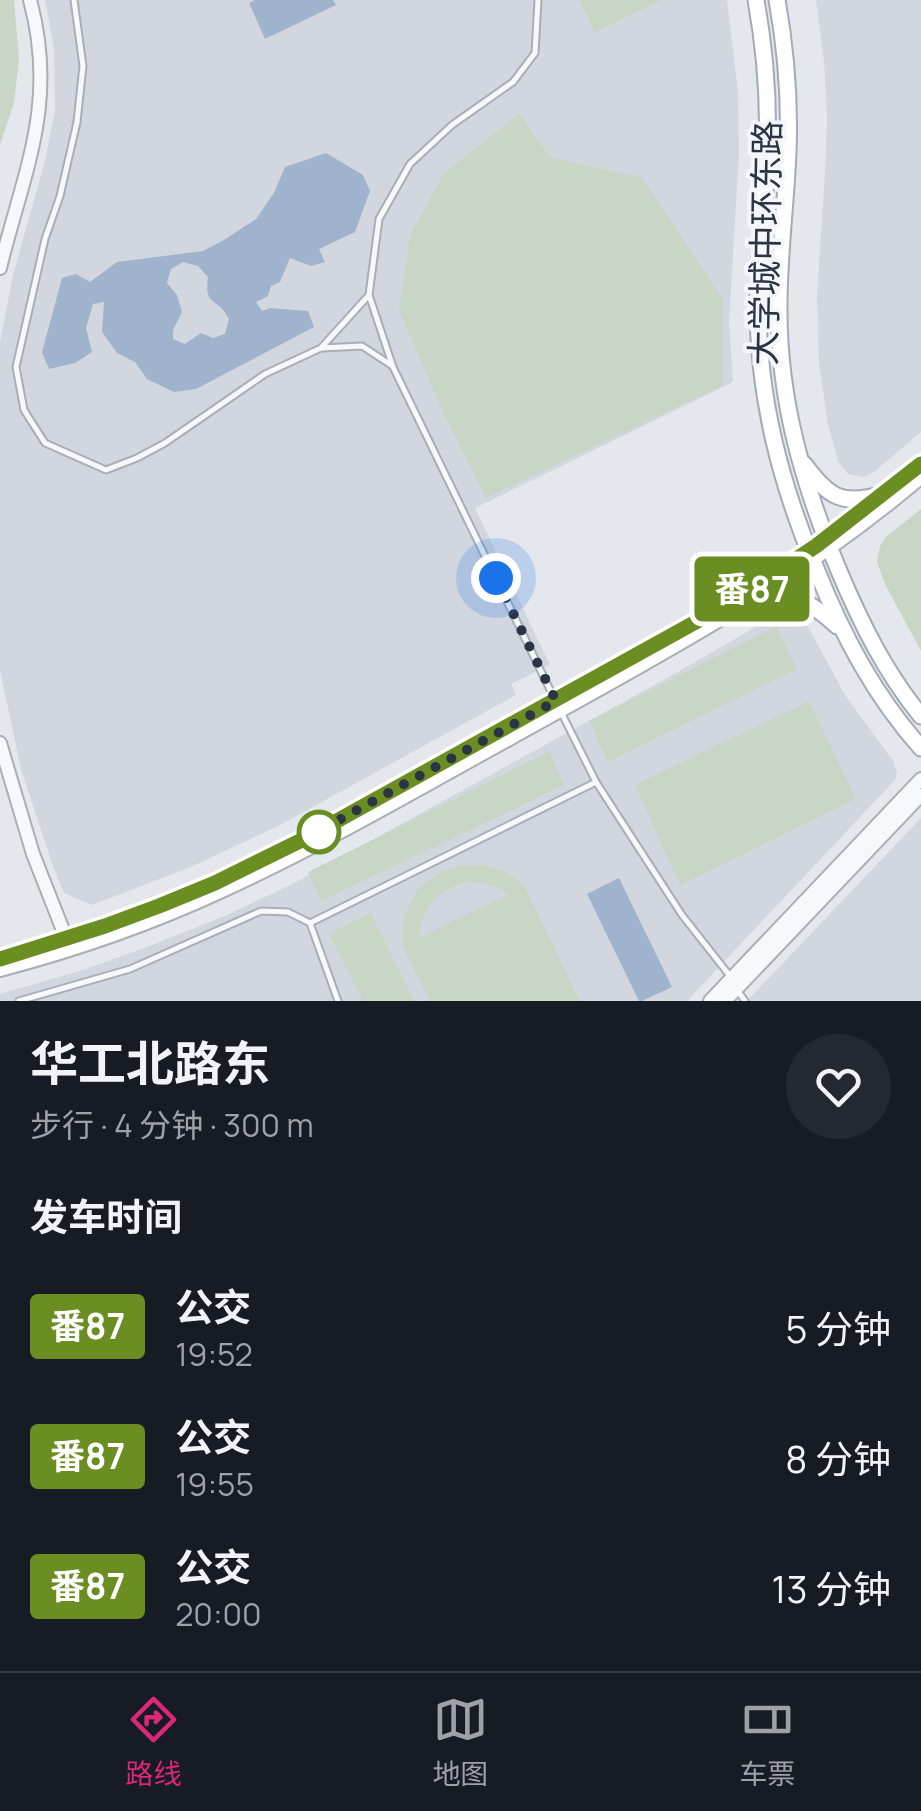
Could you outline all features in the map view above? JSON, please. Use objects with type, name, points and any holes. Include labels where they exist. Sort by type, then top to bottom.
[{"type":"main road","name":"大学城中环东路","points":[[756,0],[768,111],[758,290],[760,359],[770,433],[810,556],[844,634],[874,688],[921,748]]},
{"type":"main road","name":"大学城中环东路","points":[[777,0],[788,131],[779,326],[784,390],[796,450],[828,544],[874,646],[921,716]]},
{"type":"main road","points":[[796,450],[819,484],[836,497],[859,500],[884,494]]},
{"type":"main road","points":[[828,544],[921,464]]},
{"type":"main road","points":[[558,705],[810,556],[921,476]]},
{"type":"main road","points":[[0,969],[264,860],[756,598],[810,556]]},
{"type":"main road","points":[[756,598],[783,596],[804,601],[844,634]]},
{"type":"main road","points":[[0,958],[68,944]]},
{"type":"street","points":[[0,268],[39,118],[41,64],[30,0]]},
{"type":"street","points":[[0,744],[27,836],[68,944]]},
{"type":"street","points":[[710,1001],[921,778]]},
{"type":"street","points":[[725,1001],[741,995],[921,795]]},
{"type":"lane","points":[[74,0],[83,66],[78,122],[45,239],[16,367],[24,410],[45,443],[106,470],[166,443],[264,374],[320,348],[362,346],[393,366]]},
{"type":"lane","points":[[538,0],[535,53],[513,82],[452,125],[410,164],[379,220],[369,294],[393,366],[596,782],[682,915],[741,995]]},
{"type":"lane","points":[[320,348],[369,294]]},
{"type":"lane","points":[[310,923],[596,782]]},
{"type":"lane","points":[[19,1001],[130,969],[260,911],[288,912],[310,923],[338,1001]]},
{"type":"shaded area","points":[[45,0],[727,0],[738,91],[739,154],[729,322],[733,382],[475,508],[550,665],[511,684],[516,695],[280,825],[193,866],[92,905],[64,893],[53,866],[21,769],[0,670],[0,342],[55,110],[54,49]]},
{"type":"shaded area","points":[[816,0],[921,0],[921,432],[863,477],[848,474],[838,461],[819,363],[817,296],[827,119]]},
{"type":"shaded area","points":[[782,612],[803,618],[845,695],[897,772],[895,780],[687,1001],[0,1001],[0,994],[147,947],[294,883]]},
{"type":"shaded area","points":[[921,818],[921,1001],[747,1001]]},
{"type":"green space","points":[[0,0],[14,0],[19,59],[14,103],[0,145]]},
{"type":"green space","points":[[580,0],[662,0],[595,32]]},
{"type":"green space","points":[[519,114],[550,157],[642,178],[723,300],[723,385],[486,498],[445,417],[399,310],[410,235],[444,173]]},
{"type":"green space","points":[[921,509],[921,651],[877,562],[886,537]]},
{"type":"green space","points":[[776,627],[797,669],[608,762],[589,721]]},
{"type":"green space","points":[[809,701],[856,799],[680,885],[635,785]]},
{"type":"green space","points":[[549,752],[564,785],[321,901],[308,872]]},
{"type":"green space","points":[[463,865],[485,865],[506,872],[524,886],[580,1001],[430,1001],[402,945],[404,915],[418,889],[442,871]],"holes":[[[465,882],[483,883],[509,894],[419,938],[423,918],[432,903]]]},
{"type":"green space","points":[[371,913],[414,1001],[363,1001],[329,934]]},
{"type":"water","points":[[333,0],[336,5],[265,39],[249,3]]},
{"type":"water","points":[[326,153],[363,175],[370,191],[355,232],[319,249],[325,262],[311,266],[290,258],[280,282],[271,286],[268,296],[256,302],[262,311],[308,311],[314,327],[196,389],[174,392],[147,379],[135,362],[117,353],[102,332],[104,302],[93,304],[86,328],[92,352],[75,363],[49,369],[42,352],[62,278],[76,274],[90,282],[117,262],[203,251],[256,219],[274,193],[285,167]],"holes":[[[183,262],[198,266],[208,277],[210,298],[229,319],[225,334],[213,338],[201,333],[185,344],[173,339],[182,312],[177,295],[167,283],[171,269]]]},
{"type":"water","points":[[619,878],[672,987],[642,1001],[587,894]]},
{"type":"bus line","name":"番87","points":[[0,959],[159,906],[306,838],[730,603],[816,546],[921,464]]},
{"type":"route","points":[[319,832],[306,838],[556,701],[496,578]]}]
